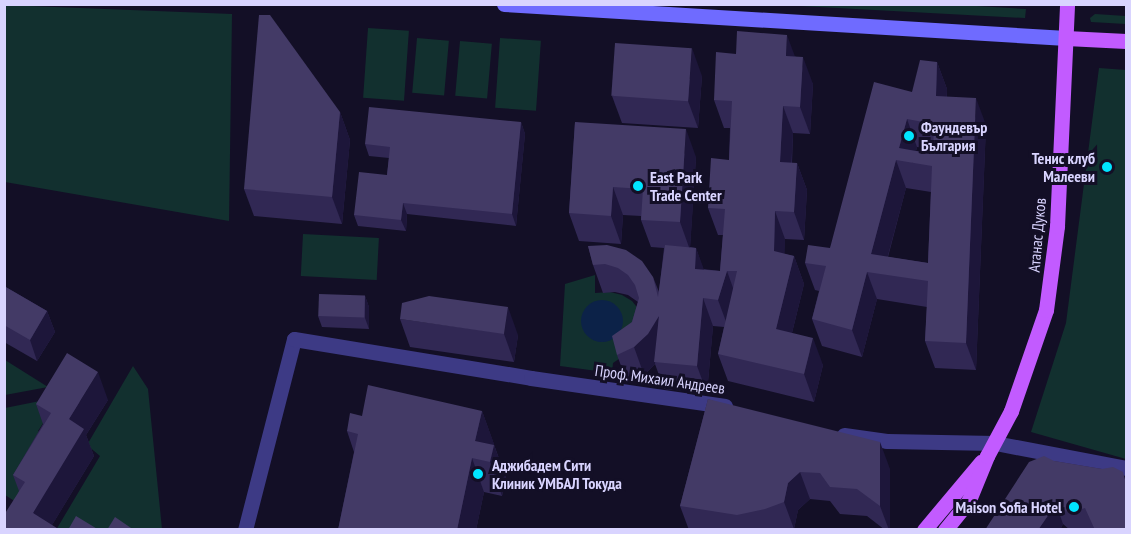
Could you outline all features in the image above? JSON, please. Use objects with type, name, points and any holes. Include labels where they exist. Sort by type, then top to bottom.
[{"type":"main road","points":[[504,4],[1126,41]]},
{"type":"main road","name":"Атанас Дуков","points":[[945,530],[969,500],[1021,388],[1050,288],[1057,226],[1067,4]]},
{"type":"main road","name":"Атанас Дуков","points":[[924,530],[955,490],[991,450]]},
{"type":"street","name":"Проф. Михаил Андреев","points":[[245,530],[294,339],[738,410]]},
{"type":"street","points":[[827,432],[1126,468]]},
{"type":"green space","points":[[944,4],[1026,9],[1025,18],[782,5]]},
{"type":"green space","points":[[4,5],[232,14],[229,221],[5,182]]},
{"type":"green space","points":[[1095,14],[1126,16],[1126,24],[1091,22],[1090,18]]},
{"type":"green space","points":[[368,28],[409,31],[404,101],[363,98]]},
{"type":"green space","points":[[417,38],[449,41],[444,96],[412,93]]},
{"type":"green space","points":[[500,38],[541,41],[536,111],[495,108]]},
{"type":"green space","points":[[460,41],[492,44],[487,99],[455,96]]},
{"type":"green space","name":"Тенис клуб Малееви","points":[[1099,68],[1126,70],[1126,459],[1031,432],[1066,323]]},
{"type":"green space","points":[[303,234],[379,238],[377,280],[301,276]]},
{"type":"green space","points":[[595,275],[595,293],[610,292],[622,295],[632,301],[640,311],[629,352],[613,363],[612,373],[560,366],[565,284]]},
{"type":"green space","points":[[5,360],[48,387],[5,395]]},
{"type":"green space","points":[[133,366],[148,389],[162,529],[56,530],[100,456],[87,445]]},
{"type":"green space","points":[[60,397],[38,431],[53,442],[16,502],[5,495],[5,408]]},
{"type":"water","points":[[602,300],[617,306],[623,321],[617,336],[602,342],[587,336],[581,321],[587,306]]},
{"type":"building","points":[[259,15],[270,15],[340,112],[332,197],[244,189]]},
{"type":"building","points":[[737,31],[787,35],[786,56],[803,57],[800,107],[783,106],[780,162],[797,163],[794,212],[775,211],[774,251],[794,256],[776,329],[813,338],[804,374],[718,354],[737,271],[727,271],[718,300],[703,298],[697,366],[654,362],[659,316],[648,334],[634,347],[617,355],[612,336],[632,322],[639,298],[635,285],[628,275],[618,268],[605,264],[593,265],[588,246],[607,245],[626,250],[642,261],[653,277],[658,297],[665,245],[696,248],[695,269],[720,271],[725,209],[708,208],[711,158],[729,160],[732,101],[714,100],[716,52],[736,54]]},
{"type":"building","points":[[615,43],[692,48],[688,101],[611,96]]},
{"type":"building","points":[[920,60],[937,62],[936,96],[976,98],[966,343],[925,341],[928,281],[867,272],[852,330],[812,319],[826,266],[805,263],[808,245],[830,248],[874,82],[912,92]],"holes":[[[907,119],[934,124],[933,154],[899,148]],[[896,160],[932,166],[928,263],[871,254]]]},
{"type":"building","points":[[369,107],[521,122],[512,214],[403,203],[401,220],[354,215],[359,172],[387,175],[390,147],[365,144]]},
{"type":"building","points":[[575,122],[686,129],[680,222],[641,220],[643,189],[613,187],[611,216],[569,213]]},
{"type":"building","points":[[4,286],[47,311],[30,340],[4,325]]},
{"type":"building","points":[[319,294],[365,296],[364,318],[318,316]]},
{"type":"building","points":[[429,296],[508,307],[504,334],[400,319],[402,303]]},
{"type":"building","points":[[67,353],[98,372],[69,419],[84,429],[33,513],[60,530],[4,530],[4,515],[25,482],[13,475],[51,413],[36,404]]},
{"type":"building","points":[[368,385],[482,411],[475,441],[494,445],[490,462],[472,458],[457,530],[338,530],[358,434],[347,431],[350,413],[362,416]]},
{"type":"building","points":[[708,399],[880,442],[880,506],[857,489],[830,487],[820,473],[800,472],[788,483],[784,502],[765,509],[737,515],[680,506]]},
{"type":"building","points":[[1044,456],[1054,461],[1102,469],[1113,467],[1123,472],[1126,483],[1126,530],[1095,530],[1085,508],[1069,513],[1056,504],[1038,530],[985,530],[1029,462]]},
{"type":"building","points":[[76,516],[99,530],[68,530]]},
{"type":"building","points":[[115,517],[134,530],[107,530]]},
{"type":"place","name":"Фаундевър България","points":[[909,136]]},
{"type":"place","name":"Тенис клуб Малееви","points":[[1107,167]]},
{"type":"place","name":"East Park Trade Center","points":[[638,186]]},
{"type":"place","name":"Аджибадем Сити Клиник УМБАЛ Токуда","points":[[478,474]]},
{"type":"place","name":"Maison Sofia Hotel","points":[[1074,507]]}]
